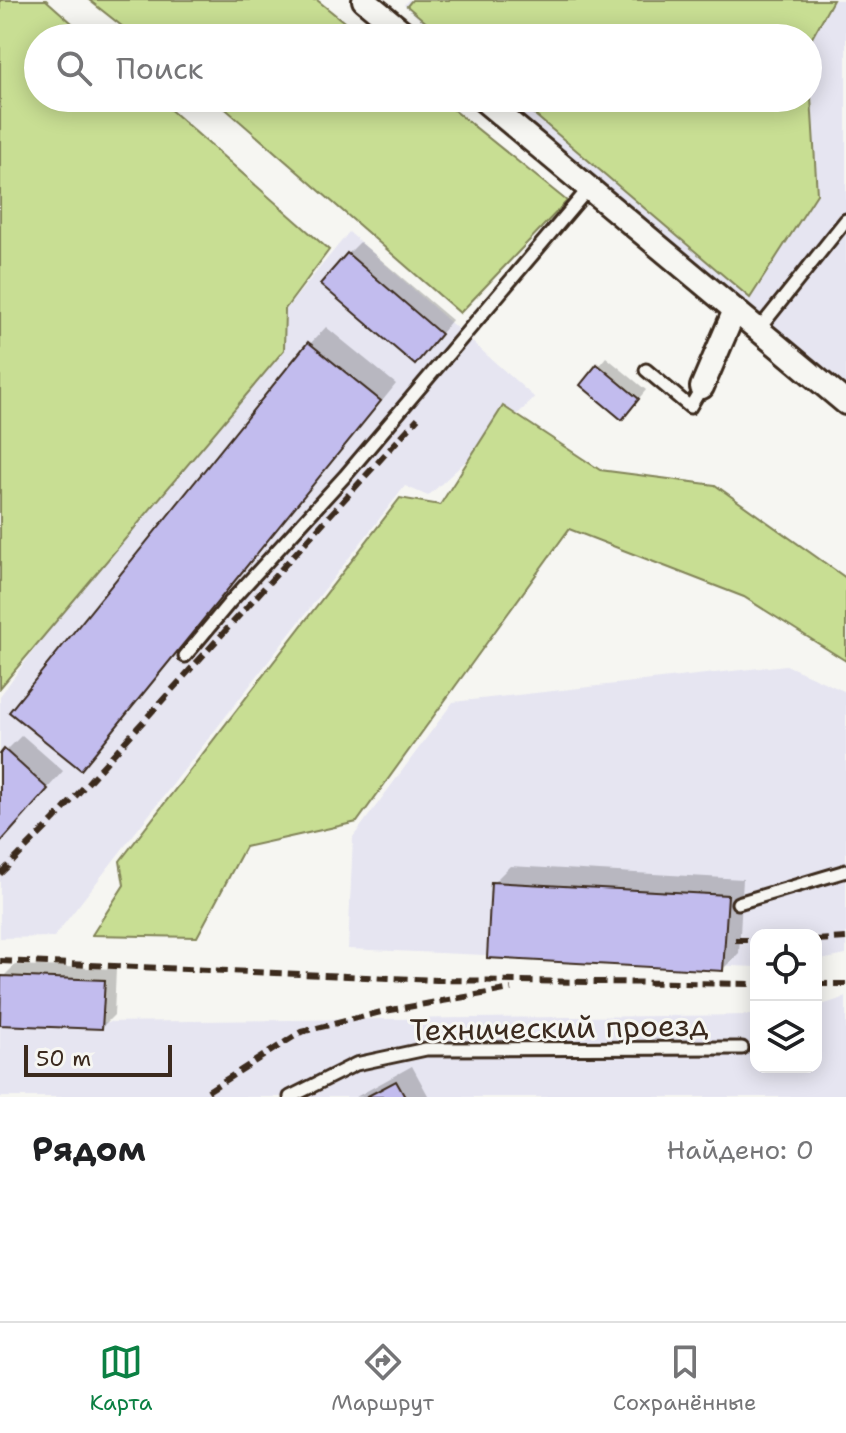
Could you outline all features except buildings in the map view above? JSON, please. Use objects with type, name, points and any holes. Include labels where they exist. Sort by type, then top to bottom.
[{"type":"street","points":[[364,0],[393,24]]},
{"type":"street","points":[[498,112],[846,403]]},
{"type":"street","points":[[702,387],[735,310]]},
{"type":"lane","points":[[185,656],[345,476],[589,188]]},
{"type":"lane","points":[[759,329],[846,220]]},
{"type":"lane","points":[[646,370],[690,407],[702,387]]},
{"type":"lane","points":[[738,903],[846,871]]},
{"type":"lane","name":"Технический проезд","points":[[290,1097],[356,1064],[426,1049],[742,1048]]},
{"type":"shaded area","points":[[408,0],[846,0],[846,416],[519,112],[822,112],[822,24],[425,24],[404,5]]},
{"type":"shaded area","points":[[349,232],[535,398],[428,496],[405,486],[54,937],[0,938],[0,696],[268,331]]},
{"type":"shaded area","points":[[786,665],[846,692],[846,955],[822,960],[822,929],[750,929],[750,967],[348,949],[353,837],[453,702]]},
{"type":"shaded area","points":[[846,997],[846,1097],[0,1097],[0,1023],[750,1015],[750,1073],[822,1073],[822,1005]]},
{"type":"green space","points":[[0,0],[46,0],[73,24],[24,24],[24,112],[173,112],[329,250],[285,309],[284,350],[0,688]]},
{"type":"green space","points":[[89,0],[317,0],[347,24],[119,24]]},
{"type":"green space","points":[[412,0],[833,0],[820,24],[428,24],[407,6]]},
{"type":"green space","points":[[229,112],[456,112],[567,201],[460,313]]},
{"type":"green space","points":[[531,112],[812,112],[817,194],[750,298]]},
{"type":"green space","points":[[503,406],[600,470],[715,485],[846,578],[846,661],[744,597],[569,529],[357,822],[245,847],[197,937],[92,935],[124,885],[120,861],[400,498],[440,505]]},
{"type":"railway","points":[[0,874],[54,820],[418,418]]},
{"type":"railway","points":[[822,940],[846,938]]},
{"type":"railway","points":[[735,940],[750,940]]},
{"type":"railway","points":[[0,961],[437,980],[750,984]]},
{"type":"railway","points":[[822,984],[846,984]]},
{"type":"railway","points":[[208,1091],[301,1032],[385,1011],[511,989]]}]
